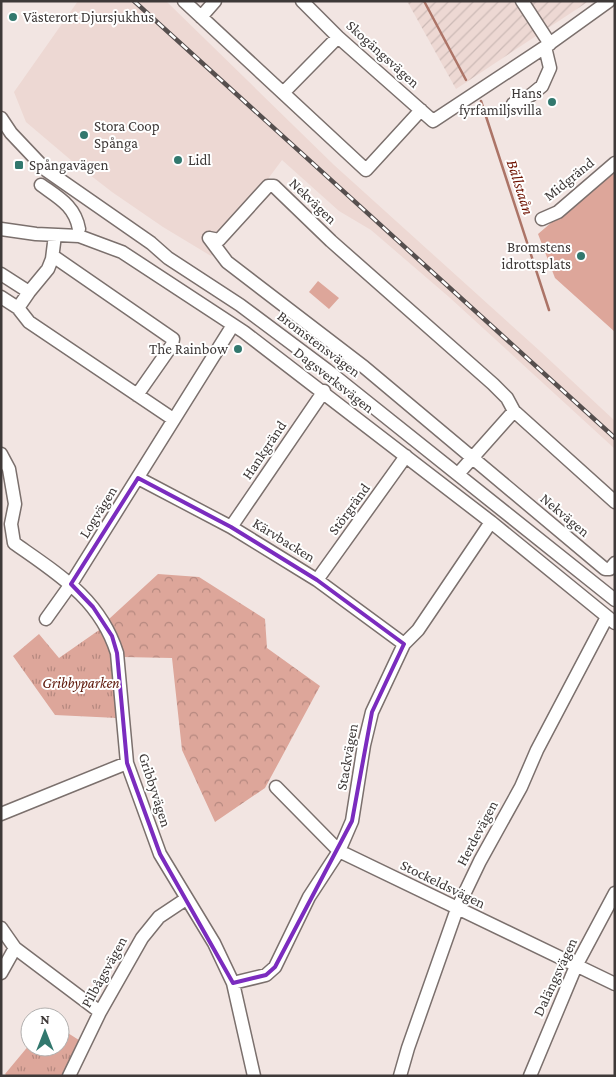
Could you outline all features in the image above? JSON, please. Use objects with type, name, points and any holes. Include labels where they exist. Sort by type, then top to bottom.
[{"type":"street","points":[[184,1],[283,93],[338,36]]},
{"type":"street","points":[[200,17],[215,1]]},
{"type":"street","name":"Skogängsvägen","points":[[302,1],[433,121],[495,81],[609,1]]},
{"type":"street","points":[[513,104],[531,95],[542,86],[550,68],[547,45],[522,1]]},
{"type":"street","name":"Skogängsvägen","points":[[283,93],[366,170],[421,110]]},
{"type":"street","name":"Bromstensvägen","points":[[1,118],[11,133],[46,170],[151,243],[168,258],[240,305],[283,336],[615,600]]},
{"type":"street","name":"Midgränd","points":[[542,218],[558,212],[615,163]]},
{"type":"street","points":[[42,185],[69,206],[77,218],[79,229]]},
{"type":"street","name":"Nekvägen","points":[[615,502],[514,411],[507,398],[493,384],[331,241],[274,186],[268,186],[219,240],[209,238],[227,262],[364,367],[604,569],[610,569],[615,563]]},
{"type":"street","name":"Dagsverksvägen","points":[[1,230],[80,236],[122,252],[244,332],[324,392],[491,522],[611,620]]},
{"type":"street","points":[[18,308],[48,269],[53,256],[55,235]]},
{"type":"street","points":[[53,256],[173,340],[172,345],[137,395]]},
{"type":"street","points":[[1,274],[29,292]]},
{"type":"street","points":[[1,297],[18,308],[29,322],[173,419]]},
{"type":"street","name":"Logvägen","points":[[46,619],[71,584],[233,325]]},
{"type":"street","name":"Hankgränd","points":[[231,527],[324,392]]},
{"type":"street","points":[[458,474],[514,411]]},
{"type":"street","name":"Gribbyvägen","points":[[1,454],[9,468],[15,504],[7,538],[71,584],[93,607],[112,636],[117,653],[127,763],[160,854],[214,943],[233,984],[254,1076]]},
{"type":"street","name":"Störgränd","points":[[318,580],[406,456]]},
{"type":"street","name":"Kärvbacken","points":[[138,478],[231,527],[318,580],[404,644]]},
{"type":"street","name":"Stackvägen","points":[[233,984],[266,975],[275,967],[310,897],[339,851],[352,821],[364,745],[372,712],[404,644],[418,630],[491,522]]},
{"type":"street","name":"Herdevägen","points":[[400,1076],[457,909],[480,861],[521,787],[537,750],[611,620]]},
{"type":"street","points":[[1,814],[127,763]]},
{"type":"street","name":"Stockeldsvägen","points":[[276,787],[339,851],[615,984]]},
{"type":"street","name":"Dalängsvägen","points":[[530,1076],[576,966],[615,894]]},
{"type":"street","name":"Pilbågsvägen","points":[[68,1076],[100,1012],[142,938],[159,918],[186,899]]},
{"type":"street","points":[[1,928],[15,948],[100,1012]]},
{"type":"street","points":[[1,972],[15,948]]},
{"type":"highlighted area","points":[[138,478],[231,527],[317,580],[404,644],[372,712],[352,821],[275,967],[266,975],[233,983],[160,854],[127,763],[117,653],[112,636],[93,607],[71,584]]},
{"type":"shaded area","points":[[78,1],[166,1],[334,165],[615,421],[615,449],[449,297],[371,230],[339,211],[282,160],[211,256],[163,227],[112,192],[72,161],[26,122],[14,92]]},
{"type":"shaded area","points":[[407,1],[589,1],[456,89]]},
{"type":"green space","name":"Bromstens idrottsplats","points":[[615,168],[615,332],[555,278],[538,234]]},
{"type":"green space","points":[[318,281],[339,298],[329,309],[309,292]]},
{"type":"green space","points":[[158,574],[199,577],[265,619],[267,648],[320,686],[265,788],[215,822],[182,750],[172,658],[122,657],[109,619]]},
{"type":"green space","name":"Gribbyparken","points":[[102,628],[111,650],[117,718],[55,715],[13,656],[39,634],[59,658]]},
{"type":"green space","points":[[70,1034],[82,1042],[64,1076],[7,1076],[5,1074],[20,1056],[70,1057]]},
{"type":"waterway","name":"Bällstaån","points":[[424,1],[466,80]]},
{"type":"waterway","name":"Bällstaån","points":[[481,101],[549,310]]},
{"type":"railway","points":[[134,1],[615,438]]},
{"type":"place","name":"Västerort Djursjukhus","points":[[13,17]]},
{"type":"place","name":"Hans fyrfamiljsvilla","points":[[552,102]]},
{"type":"place","name":"Stora Coop Spånga","points":[[84,135]]},
{"type":"place","name":"Lidl","points":[[178,160]]},
{"type":"place","name":"Spångavägen","points":[[19,165]]},
{"type":"place","name":"Bromstens idrottsplats","points":[[581,256]]},
{"type":"place","name":"The Rainbow","points":[[238,349]]}]
